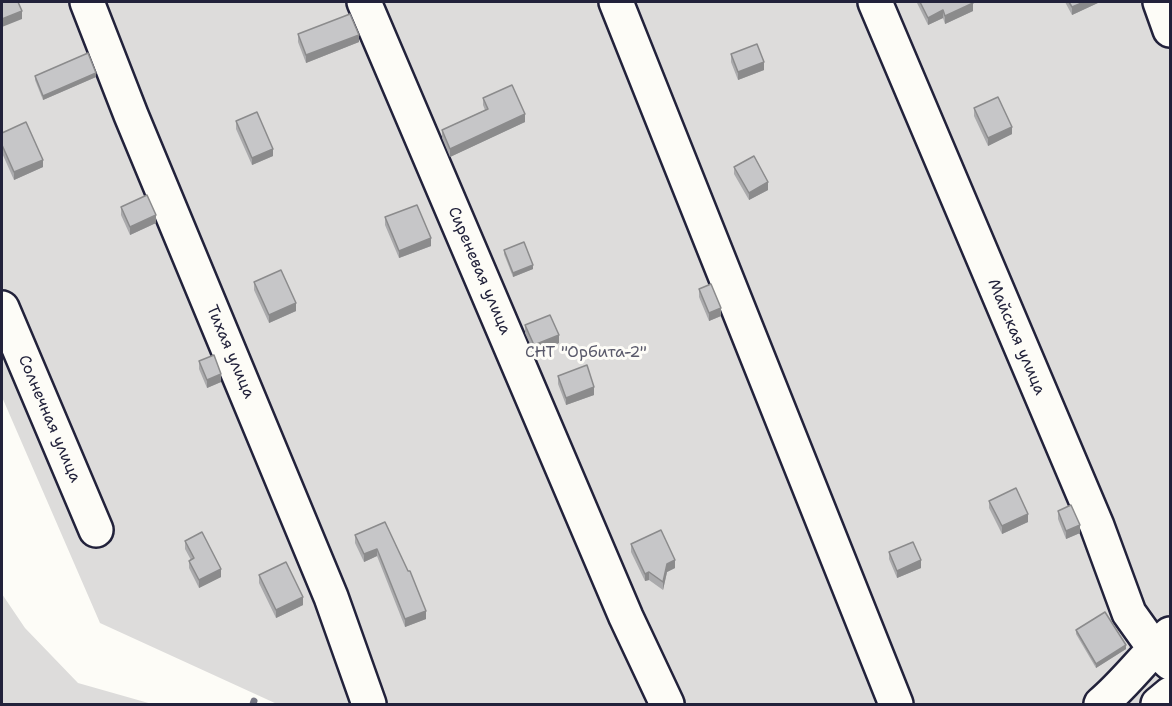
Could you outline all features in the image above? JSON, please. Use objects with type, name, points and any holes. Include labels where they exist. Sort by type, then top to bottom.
[{"type":"street","name":"Тихая улица","points":[[87,2],[131,115],[331,597],[369,705]]},
{"type":"street","name":"Сиреневая улица","points":[[364,2],[626,617],[667,705]]},
{"type":"street","points":[[616,2],[896,705]]},
{"type":"street","name":"Майская улица","points":[[875,2],[1097,526],[1129,613],[1165,649]]},
{"type":"street","points":[[1160,2],[1170,30]]},
{"type":"street","name":"Солнечная улица","points":[[2,309],[96,530]]},
{"type":"street","points":[[1101,705],[1165,649]]},
{"type":"street","points":[[1158,705],[1170,694]]},
{"type":"green space","name":"СНТ \"Орбита-2\"","points":[[2,2],[1170,2],[1170,704],[277,704],[100,623],[2,397]]},
{"type":"green space","points":[[2,594],[25,628],[78,683],[152,704],[2,704]]},
{"type":"building","points":[[2,2],[18,2],[22,11],[2,19]]},
{"type":"building","points":[[920,2],[973,3],[945,16],[943,10],[928,18]]},
{"type":"building","points":[[1069,2],[1084,2],[1072,7]]},
{"type":"building","points":[[350,14],[359,35],[306,55],[298,34]]},
{"type":"building","points":[[757,44],[764,62],[738,72],[731,54]]},
{"type":"building","points":[[88,53],[96,73],[43,96],[35,76]]},
{"type":"building","points":[[512,85],[525,114],[450,149],[442,130],[488,109],[483,98]]},
{"type":"building","points":[[998,97],[1012,127],[988,138],[974,108]]},
{"type":"building","points":[[257,112],[273,149],[252,158],[236,121]]},
{"type":"building","points":[[26,122],[43,160],[14,172],[2,145],[2,133]]},
{"type":"building","points":[[754,156],[768,182],[749,193],[734,167]]},
{"type":"building","points":[[147,195],[156,215],[130,227],[121,207]]},
{"type":"building","points":[[417,205],[431,238],[399,251],[385,217]]},
{"type":"building","points":[[524,242],[533,265],[513,273],[504,250]]},
{"type":"building","points":[[281,270],[296,303],[269,315],[254,282]]},
{"type":"building","points":[[711,284],[721,308],[709,313],[699,289]]},
{"type":"building","points":[[550,315],[559,335],[534,345],[525,325]]},
{"type":"building","points":[[214,355],[221,374],[207,380],[199,361]]},
{"type":"building","points":[[587,365],[594,387],[566,398],[558,376]]},
{"type":"building","points":[[1016,488],[1028,514],[1002,526],[989,501]]},
{"type":"building","points":[[1071,505],[1080,525],[1066,531],[1058,511]]},
{"type":"building","points":[[385,522],[410,571],[426,611],[405,619],[377,549],[364,554],[355,535]]},
{"type":"building","points":[[661,530],[675,560],[667,564],[663,582],[649,572],[645,574],[631,544]]},
{"type":"building","points":[[202,532],[221,569],[199,580],[189,561],[194,558],[185,541]]},
{"type":"building","points":[[913,542],[921,560],[897,571],[889,552]]},
{"type":"building","points":[[286,562],[303,597],[276,610],[259,575]]},
{"type":"building","points":[[1105,612],[1126,645],[1096,664],[1076,630]]}]
